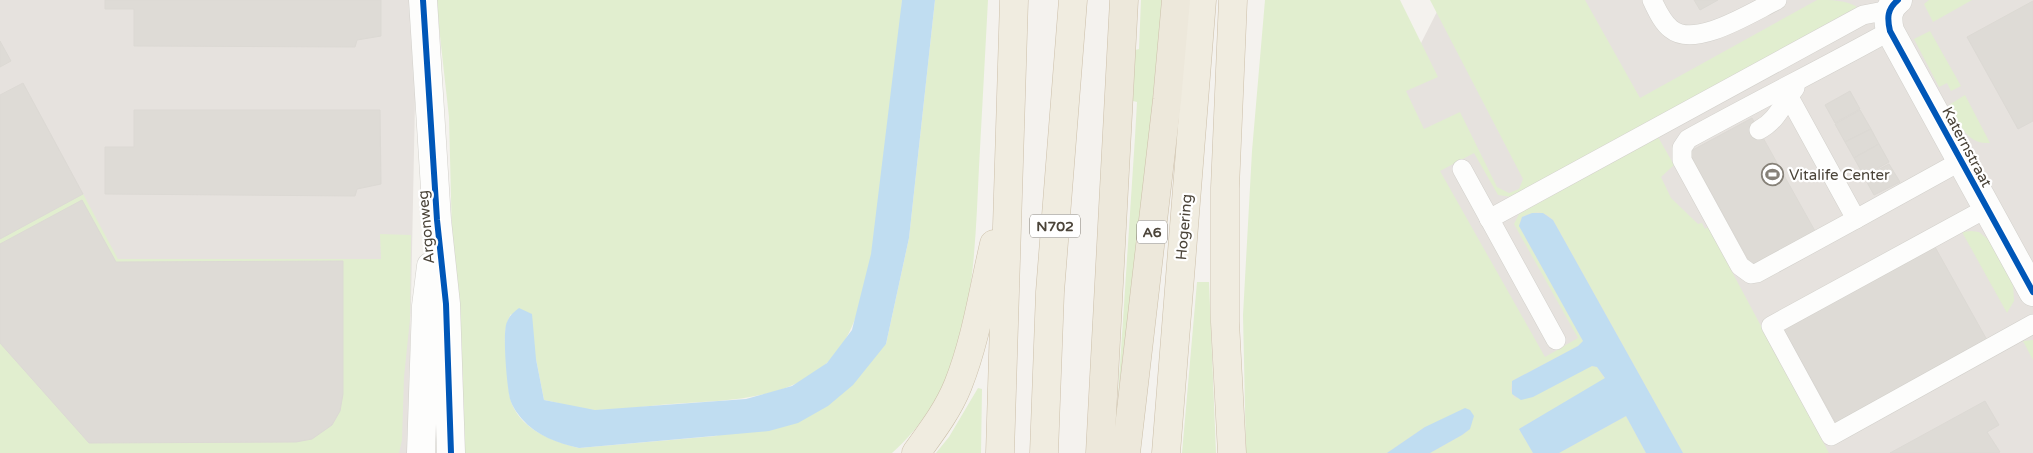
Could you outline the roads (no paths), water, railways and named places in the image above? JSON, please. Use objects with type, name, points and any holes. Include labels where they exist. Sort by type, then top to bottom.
[{"type":"highway","points":[[1000,453],[1014,0]]},
{"type":"highway","name":"N702","points":[[1044,453],[1050,292],[1073,0]]},
{"type":"highway","points":[[1100,453],[1124,0]]},
{"type":"highway","name":"A6","points":[[1126,453],[1167,100],[1176,0]]},
{"type":"highway","name":"Hogering","points":[[1166,453],[1202,0]]},
{"type":"highway","points":[[1232,453],[1226,322],[1225,188],[1233,0]]},
{"type":"highway","points":[[916,453],[940,421],[958,385],[972,341],[1008,184]]},
{"type":"street","name":"Argonweg","points":[[423,0],[437,220],[446,304],[452,453]]},
{"type":"street","name":"Katernstraat","points":[[1889,10],[1961,161],[2033,292]]},
{"type":"street","name":"Argonweg","points":[[421,453],[426,306],[437,220]]},
{"type":"lane","points":[[1652,0],[1670,28],[1686,36],[1705,33],[1778,0]]},
{"type":"lane","points":[[1759,130],[1768,126],[1779,114],[1789,96],[1807,77],[1889,10]]},
{"type":"lane","points":[[1489,219],[1863,15],[1889,10]]},
{"type":"lane","points":[[1807,77],[1688,138],[1681,154],[1692,168],[1740,266],[1751,274],[1758,273],[1961,161]]},
{"type":"lane","points":[[1789,96],[1856,219]]},
{"type":"lane","points":[[1462,169],[1556,340]]},
{"type":"lane","name":"Katernstraat","points":[[1986,208],[1771,326],[1831,436],[2033,324]]},
{"type":"water","points":[[902,0],[935,0],[909,238],[886,344],[853,385],[828,406],[798,423],[769,431],[579,448],[548,438],[528,425],[513,407],[506,372],[507,322],[519,308],[532,314],[536,359],[544,400],[595,410],[746,399],[792,386],[827,363],[852,330],[871,254]]},
{"type":"water","points":[[1532,213],[1543,213],[1553,220],[1683,453],[1646,453],[1626,416],[1559,453],[1533,453],[1519,429],[1605,378],[1597,367],[1592,366],[1533,397],[1521,400],[1512,394],[1512,381],[1578,346],[1583,341],[1519,226],[1522,217]]},
{"type":"water","points":[[1465,408],[1470,410],[1474,416],[1470,429],[1462,435],[1430,453],[1387,453],[1425,427]]},
{"type":"place","name":"Vitalife Center","points":[[1773,175]]}]
